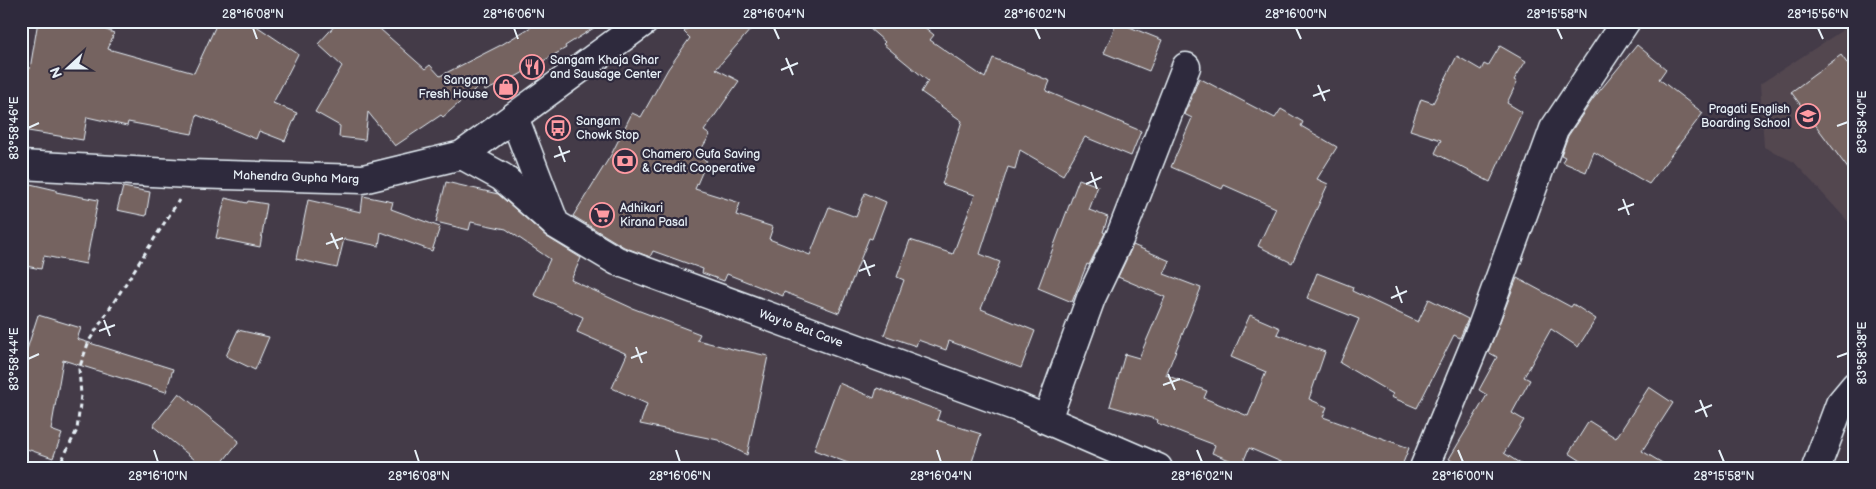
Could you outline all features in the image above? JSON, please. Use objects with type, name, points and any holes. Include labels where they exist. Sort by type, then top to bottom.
[{"type":"main road","name":"Mahendra Gupha Marg","points":[[21,165],[189,174],[363,179],[462,155],[645,21]]},
{"type":"main road","points":[[1424,468],[1482,327],[1554,129],[1626,21]]},
{"type":"main road","points":[[1047,420],[1091,298],[1120,237],[1186,67]]},
{"type":"main road","points":[[514,117],[555,224]]},
{"type":"main road","name":"Way to Bat Cave","points":[[462,155],[502,177],[555,224],[617,261],[1047,420],[1158,468]]},
{"type":"main road","points":[[1816,468],[1840,404],[1855,386]]},
{"type":"path","points":[[58,468],[78,430],[82,396],[79,368],[89,341],[183,194],[189,174]]},
{"type":"shaded area","name":"Pragati English Boarding School","points":[[1855,22],[1855,229],[1794,162],[1764,147],[1760,84]]},
{"type":"building","points":[[38,21],[83,21],[114,33],[108,49],[194,73],[218,21],[249,21],[298,54],[273,103],[297,113],[285,141],[259,131],[256,139],[197,115],[192,134],[128,122],[127,126],[87,117],[83,140],[22,130],[25,106],[21,105],[21,68],[30,69]]},
{"type":"building","points":[[339,21],[371,21],[425,69],[430,65],[440,76],[501,45],[541,21],[605,21],[565,46],[566,48],[517,76],[485,91],[481,84],[443,117],[441,115],[395,146],[368,112],[365,140],[339,137],[340,126],[315,112],[342,66],[318,44]]},
{"type":"building","points":[[694,21],[758,21],[716,69],[739,81],[704,131],[710,135],[697,156],[707,161],[695,189],[740,203],[736,215],[773,227],[769,239],[810,255],[829,207],[856,217],[865,193],[886,202],[872,239],[869,238],[839,313],[784,292],[783,296],[727,274],[724,281],[702,273],[703,269],[653,251],[650,257],[624,247],[573,216],[611,155],[632,113],[641,117],[668,69],[690,38],[684,32]]},
{"type":"building","points":[[861,21],[917,21],[934,35],[930,40],[985,78],[993,58],[1050,81],[1046,91],[1141,131],[1131,156],[1085,137],[1063,175],[1020,150],[1015,169],[1008,167],[980,254],[1000,262],[981,309],[1035,331],[1021,368],[949,341],[946,350],[918,340],[916,346],[884,335],[904,280],[897,277],[910,240],[953,254],[975,195],[942,184],[962,121],[921,92],[928,81],[883,44],[885,42]]},
{"type":"building","points":[[1117,22],[1162,40],[1149,71],[1104,53]]},
{"type":"building","points":[[1637,45],[1666,69],[1659,79],[1703,113],[1649,184],[1594,152],[1586,172],[1562,162],[1565,157],[1561,155],[1568,136],[1593,99]]},
{"type":"building","points":[[1500,46],[1526,61],[1514,80],[1517,82],[1507,103],[1522,112],[1490,182],[1435,153],[1441,140],[1410,130],[1421,99],[1433,103],[1457,56],[1481,70],[1484,64],[1488,66]]},
{"type":"building","points":[[1841,55],[1855,74],[1855,178],[1791,92]]},
{"type":"building","points":[[1199,78],[1275,118],[1281,109],[1303,122],[1301,126],[1337,147],[1317,179],[1328,184],[1292,263],[1258,246],[1276,208],[1224,185],[1222,189],[1171,167],[1192,118],[1184,114]]},
{"type":"building","points":[[1079,179],[1098,186],[1089,210],[1108,217],[1103,232],[1105,233],[1089,265],[1087,264],[1072,302],[1038,288]]},
{"type":"building","points":[[446,182],[498,194],[547,237],[581,258],[571,280],[632,308],[700,334],[697,340],[768,356],[747,455],[718,440],[640,424],[647,404],[612,388],[627,354],[577,332],[583,317],[534,295],[550,259],[506,229],[471,222],[469,230],[436,222]]},
{"type":"building","points":[[26,183],[56,190],[56,192],[98,200],[86,264],[44,256],[41,269],[21,265],[21,206]]},
{"type":"building","points":[[123,187],[150,192],[146,216],[117,210]]},
{"type":"building","points":[[363,196],[393,202],[391,209],[440,227],[432,251],[381,232],[379,246],[344,239],[337,268],[296,259],[308,200],[361,212]]},
{"type":"building","points":[[225,198],[247,203],[248,201],[267,204],[260,247],[216,238]]},
{"type":"building","points":[[1133,245],[1170,261],[1164,274],[1201,288],[1166,375],[1207,391],[1204,398],[1248,416],[1266,372],[1231,357],[1250,315],[1280,328],[1277,334],[1325,352],[1309,399],[1327,407],[1323,417],[1409,448],[1401,468],[1295,468],[1249,448],[1242,465],[1212,453],[1215,445],[1157,423],[1158,420],[1110,406],[1125,354],[1139,358],[1165,297],[1118,277]]},
{"type":"building","points":[[1317,273],[1353,287],[1352,291],[1418,322],[1429,299],[1468,319],[1460,338],[1454,335],[1417,408],[1391,397],[1393,394],[1340,363],[1359,319],[1307,298]]},
{"type":"building","points":[[1517,278],[1571,307],[1573,304],[1596,319],[1578,347],[1551,329],[1524,377],[1530,380],[1512,413],[1524,420],[1504,453],[1527,468],[1463,468],[1449,459],[1487,395],[1479,390],[1497,357],[1488,352]]},
{"type":"building","points":[[38,315],[81,328],[77,339],[173,369],[166,392],[63,360],[51,430],[62,434],[53,458],[21,447],[21,368]]},
{"type":"building","points":[[238,330],[269,337],[255,370],[226,356]]},
{"type":"building","points":[[839,383],[874,398],[877,388],[940,411],[937,420],[981,434],[970,468],[861,468],[814,450]]},
{"type":"building","points":[[1649,387],[1673,403],[1642,451],[1671,468],[1592,468],[1569,453],[1589,421],[1616,438]]},
{"type":"building","points":[[179,393],[239,441],[218,468],[205,468],[153,426]]},
{"type":"place","name":"Sangam Khaja Ghar and Sausage Center","points":[[532,67]]},
{"type":"place","name":"Sangam Fresh House","points":[[506,87]]},
{"type":"place","name":"Pragati English Boarding School","points":[[1808,116]]},
{"type":"place","name":"Sangam Chowk Stop","points":[[558,128]]},
{"type":"place","name":"Chamero Gufa Saving & Credit Cooperative","points":[[625,161]]},
{"type":"place","name":"Adhikari Kirana Pasal","points":[[602,215]]}]
